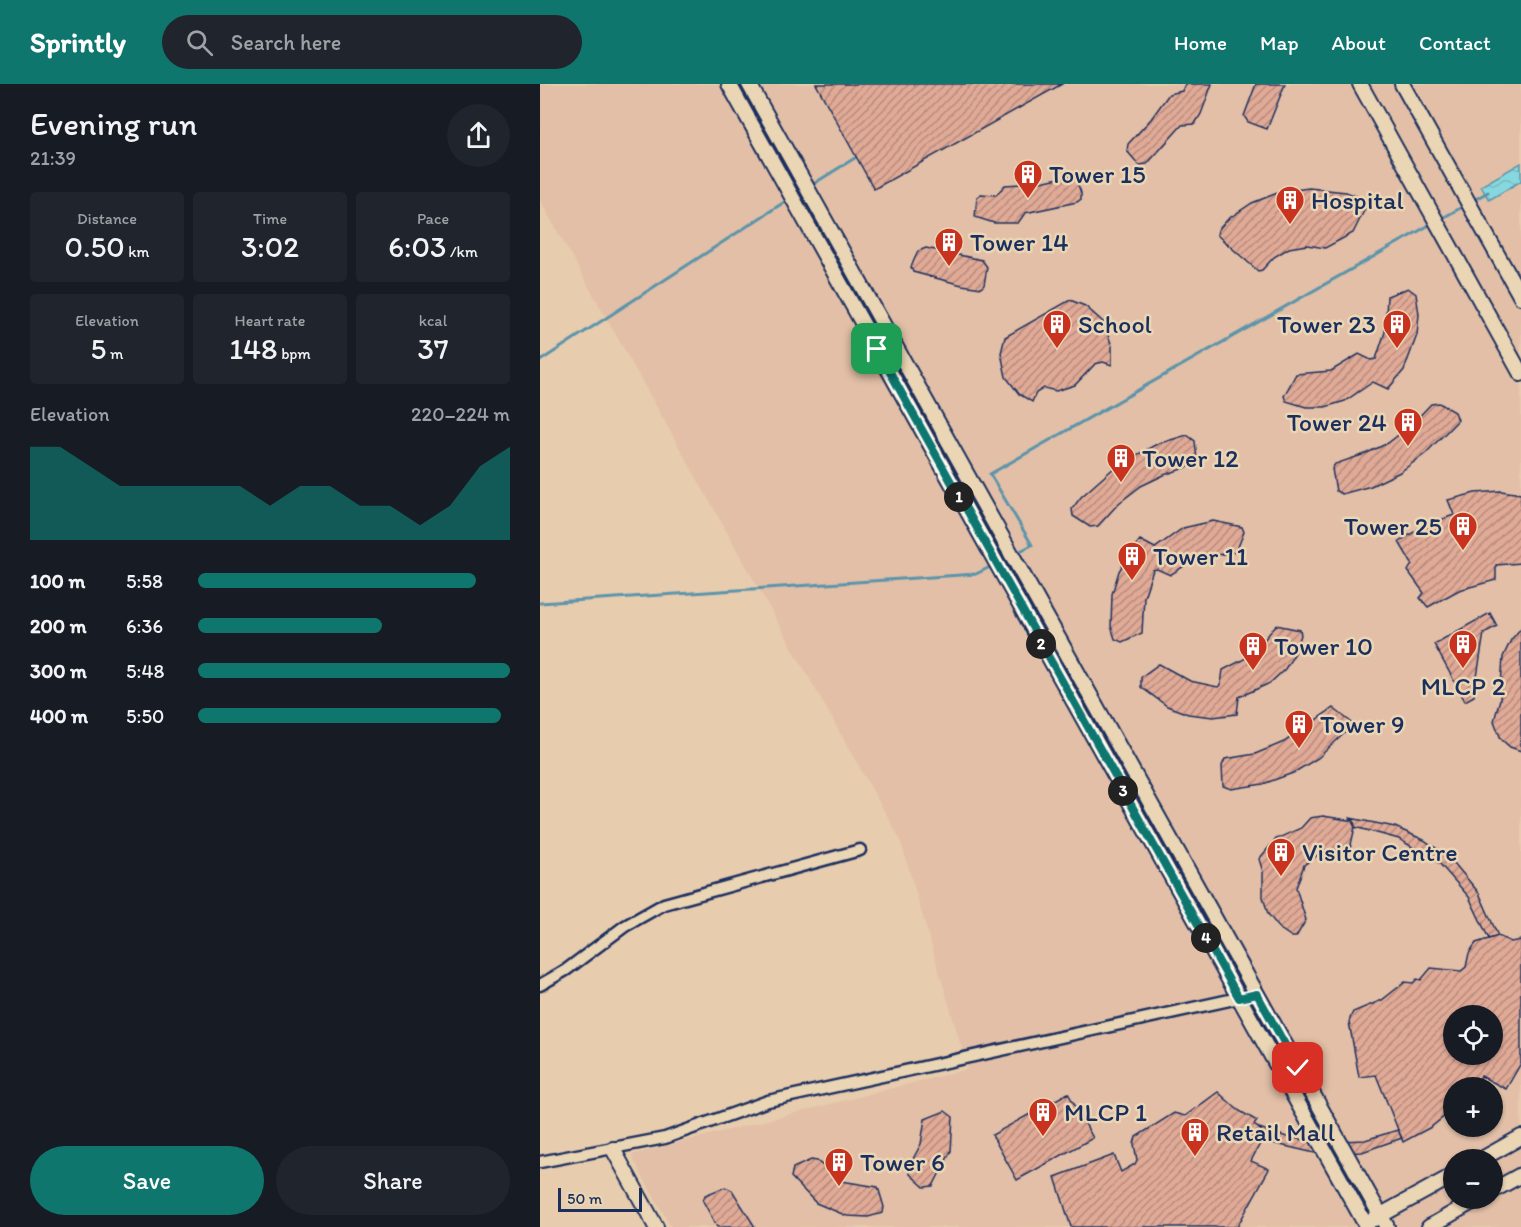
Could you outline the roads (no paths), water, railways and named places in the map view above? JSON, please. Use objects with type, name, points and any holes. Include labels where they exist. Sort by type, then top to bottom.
[{"type":"street","points":[[729,84],[1364,1226],[1384,1221],[1443,1181]]},
{"type":"street","points":[[749,84],[1384,1221]]},
{"type":"street","points":[[1360,84],[1521,374]]},
{"type":"street","points":[[1402,84],[1521,297]]},
{"type":"street","points":[[540,985],[566,970],[625,926],[664,904],[860,850]]},
{"type":"street","points":[[540,1162],[665,1138],[768,1101],[1257,994]]},
{"type":"street","points":[[1500,1149],[1521,1137]]},
{"type":"street","points":[[613,1149],[656,1227]]},
{"type":"street","points":[[1503,1185],[1521,1175]]},
{"type":"street","points":[[1429,1227],[1460,1209]]},
{"type":"water","points":[[1521,163],[1521,181],[1489,200],[1481,186]]},
{"type":"waterway","points":[[810,186],[858,156]]},
{"type":"waterway","points":[[1472,201],[1488,192]]},
{"type":"waterway","points":[[540,361],[789,199]]},
{"type":"waterway","points":[[1439,220],[1464,206]]},
{"type":"waterway","points":[[1016,553],[1032,545],[990,474],[1433,223]]},
{"type":"waterway","points":[[540,603],[976,574],[994,565]]},
{"type":"place","name":"Tower 15","points":[[1028,200]]},
{"type":"place","name":"Hospital","points":[[1290,226]]},
{"type":"place","name":"Tower 14","points":[[949,268]]},
{"type":"place","name":"School","points":[[1057,350]]},
{"type":"place","name":"Tower 23","points":[[1397,350]]},
{"type":"place","name":"Tower 24","points":[[1408,448]]},
{"type":"place","name":"Tower 12","points":[[1121,484]]},
{"type":"place","name":"Tower 25","points":[[1463,552]]},
{"type":"place","name":"Tower 11","points":[[1132,582]]},
{"type":"place","name":"MLCP 2","points":[[1463,670]]},
{"type":"place","name":"Tower 10","points":[[1253,672]]},
{"type":"place","name":"Tower 9","points":[[1299,750]]},
{"type":"place","name":"Visitor Centre","points":[[1281,878]]},
{"type":"place","name":"MLCP 1","points":[[1043,1138]]},
{"type":"place","name":"Retail Mall","points":[[1195,1158]]},
{"type":"place","name":"Tower 6","points":[[839,1188]]}]
